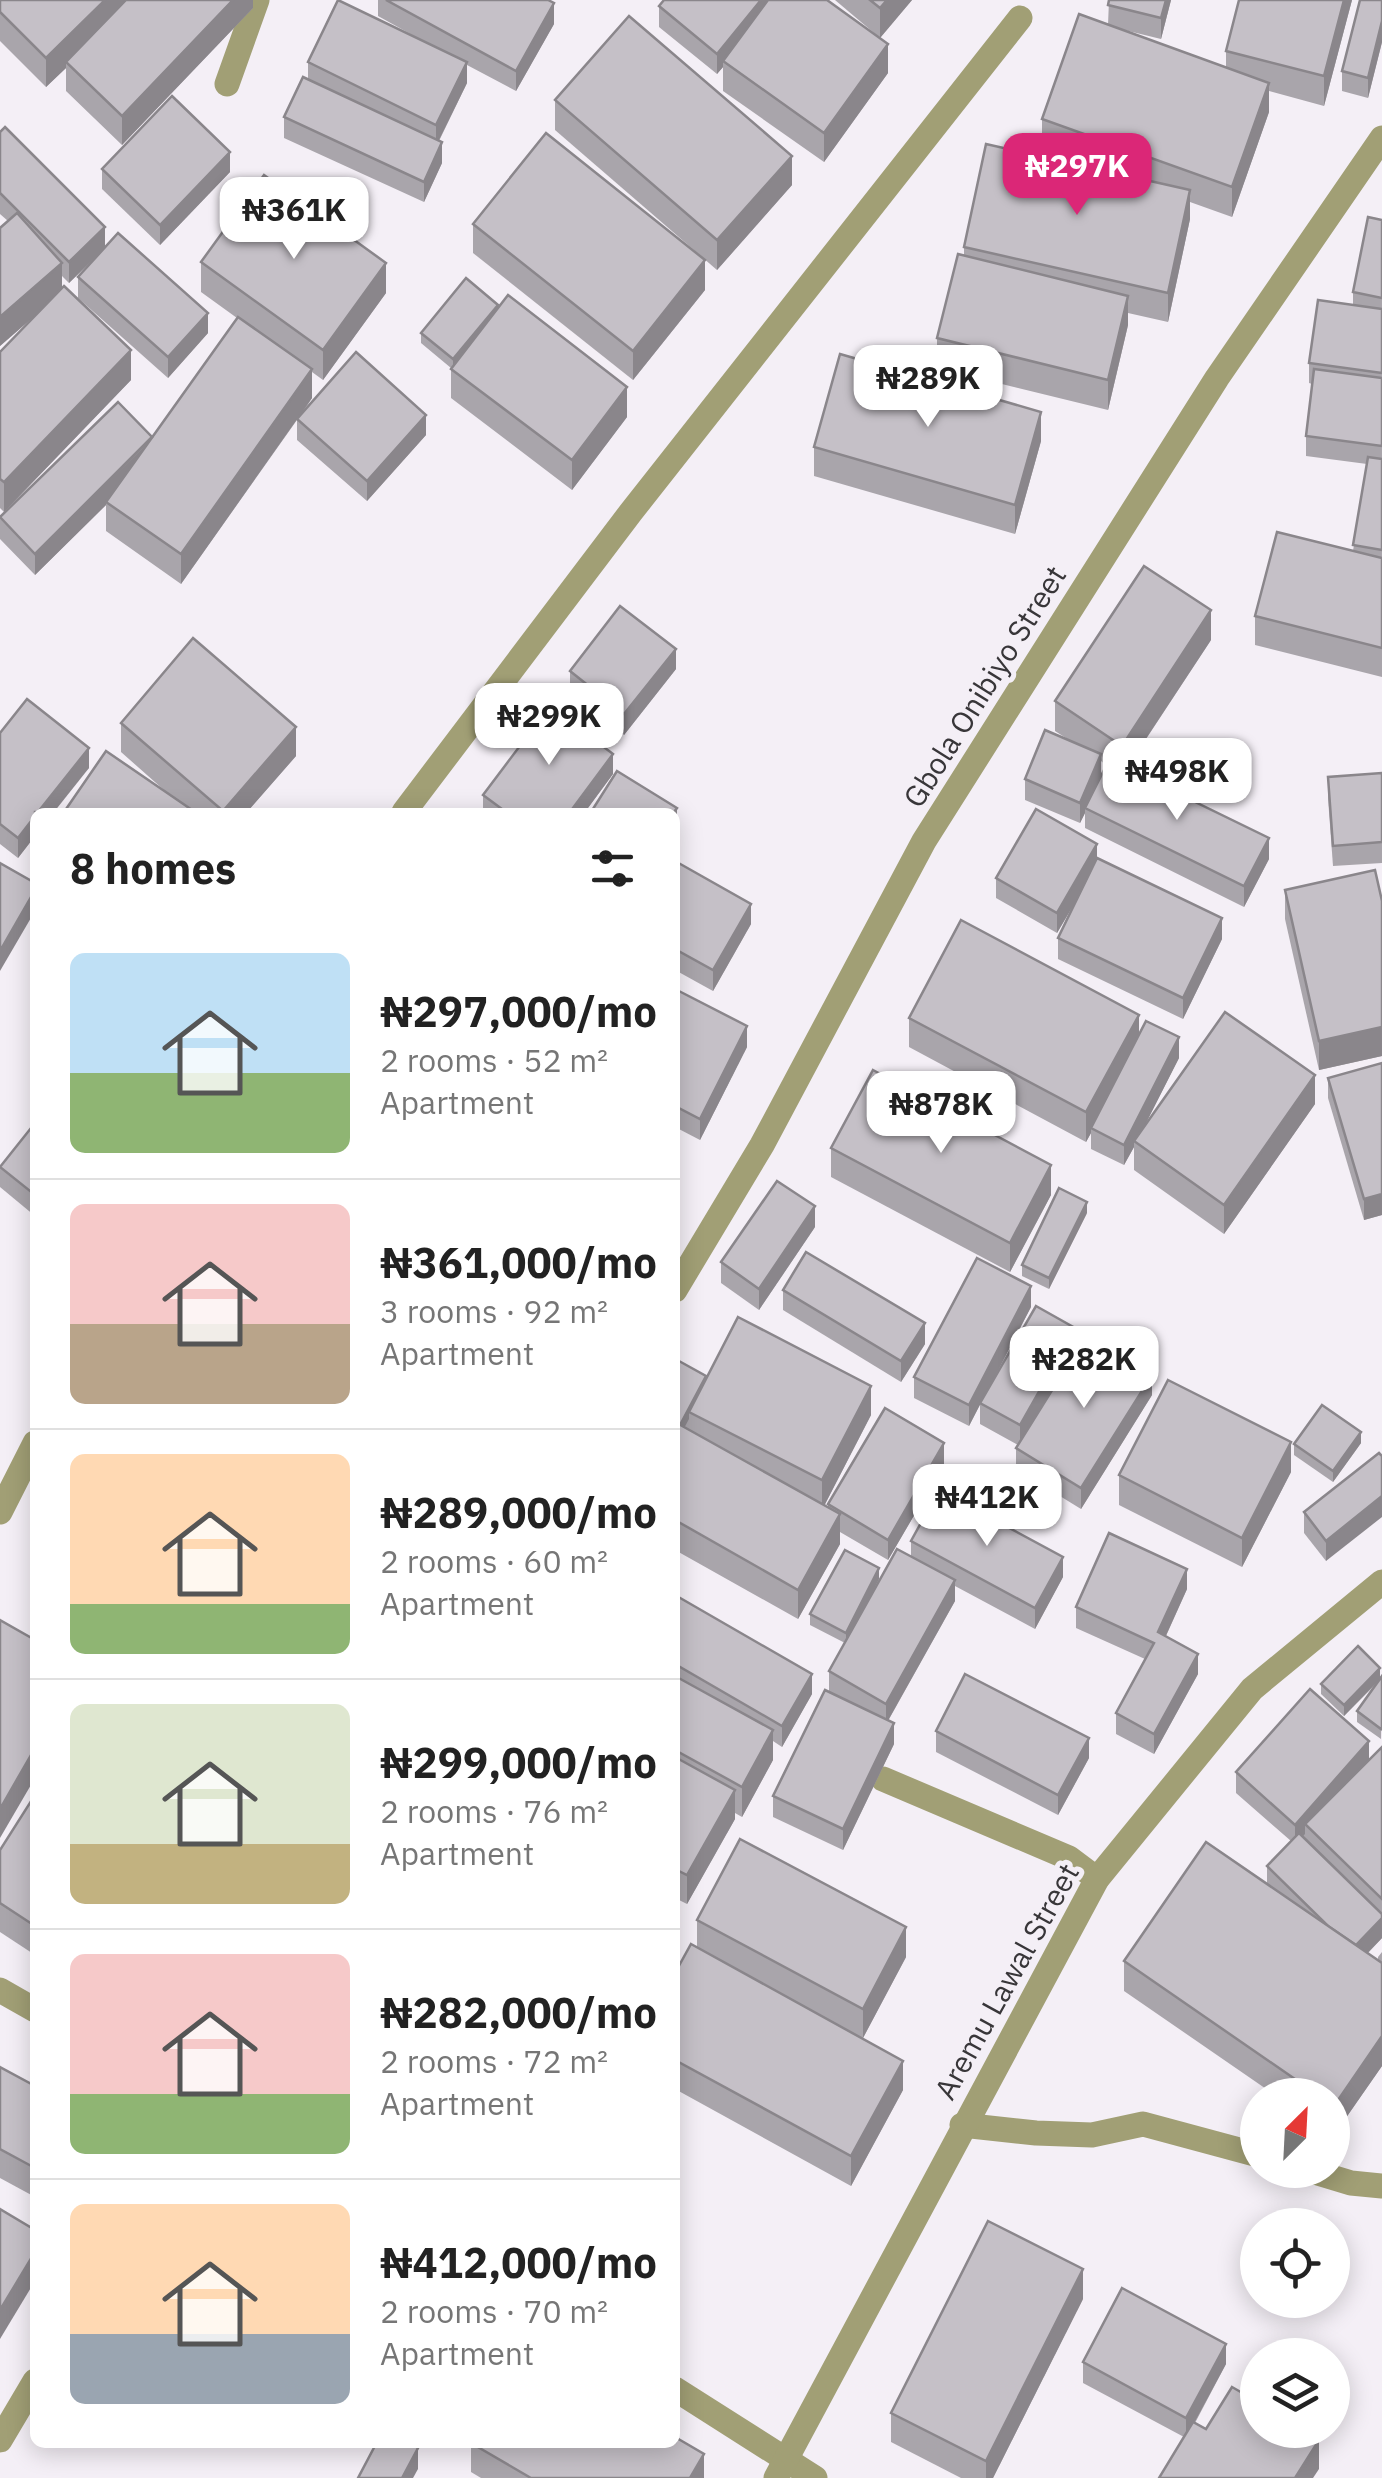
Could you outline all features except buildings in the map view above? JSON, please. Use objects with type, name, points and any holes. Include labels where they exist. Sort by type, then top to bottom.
[{"type":"street","points":[[227,84],[257,0]]},
{"type":"street","points":[[407,808],[631,512],[1020,18]]},
{"type":"street","name":"Gbola Onibiyo Street","points":[[680,1282],[762,1145],[924,841],[1217,378],[1382,138]]},
{"type":"street","points":[[0,1512],[30,1453]]},
{"type":"street","name":"Aremu Lawal Street","points":[[781,2469],[1097,1879],[1252,1689],[1382,1582]]},
{"type":"street","points":[[883,1779],[1070,1858],[1097,1879]]},
{"type":"street","points":[[0,1990],[30,2007]]},
{"type":"street","points":[[962,2125],[1036,2134],[1092,2135],[1143,2124],[1240,2150]]},
{"type":"street","points":[[1350,2182],[1382,2186]]},
{"type":"street","points":[[0,2440],[30,2389]]},
{"type":"street","points":[[680,2393],[781,2469],[815,2478]]}]
